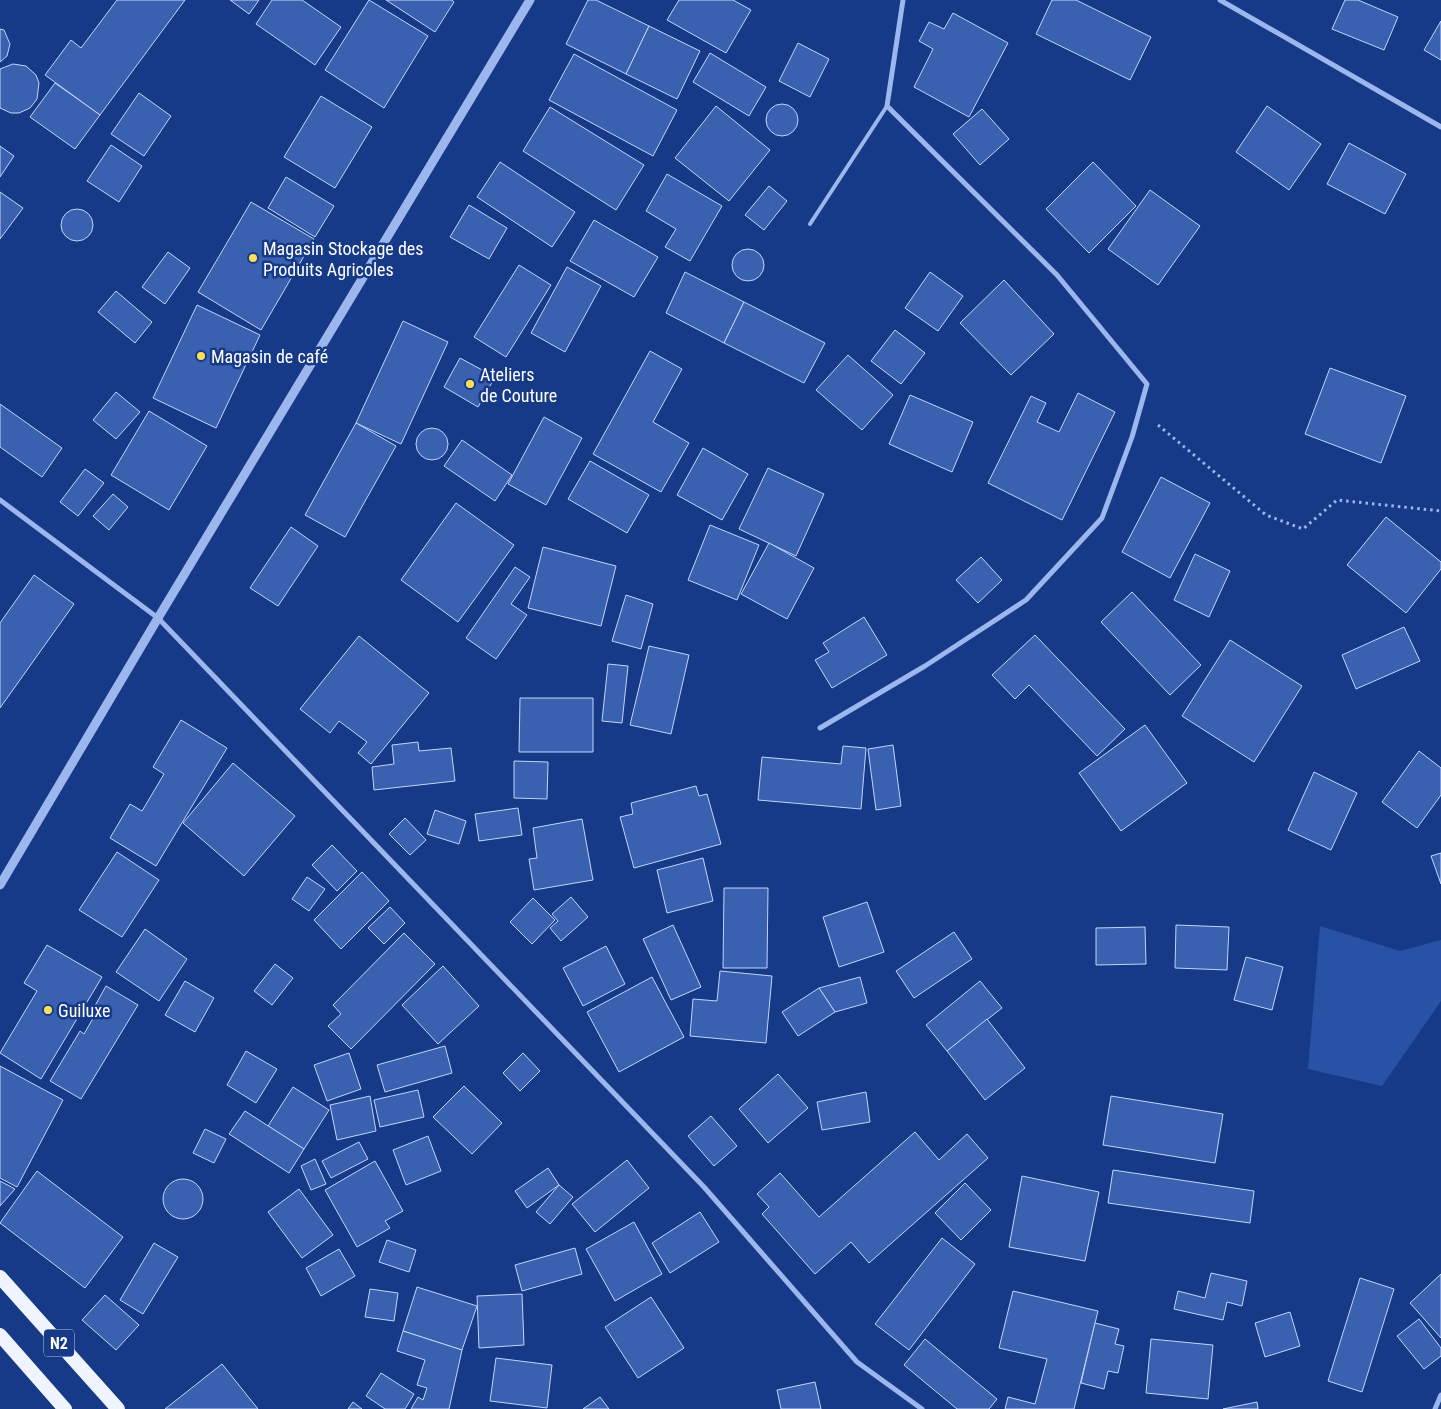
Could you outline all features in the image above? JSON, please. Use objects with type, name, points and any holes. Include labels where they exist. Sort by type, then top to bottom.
[{"type":"highway","name":"N2","points":[[0,1277],[118,1409]]},
{"type":"highway","name":"N2","points":[[0,1335],[65,1409]]},
{"type":"street","points":[[0,885],[158,618],[530,0]]},
{"type":"street","points":[[820,728],[925,666],[1026,600],[1102,518],[1132,437],[1147,384],[1056,275],[887,106],[903,0]]},
{"type":"street","points":[[1220,0],[1441,127]]},
{"type":"street","points":[[0,500],[158,618],[704,1187],[857,1362],[922,1409]]},
{"type":"street","points":[[1435,1409],[1441,1395]]},
{"type":"lane","points":[[810,224],[887,106]]},
{"type":"path","points":[[1140,411],[1194,453],[1266,515],[1303,529],[1337,500],[1441,511]]},
{"type":"shaded area","points":[[1320,926],[1400,951],[1441,940],[1441,1001],[1382,1086],[1308,1069]]},
{"type":"building","points":[[117,0],[185,0],[100,115],[45,75],[71,40],[81,48]]},
{"type":"building","points":[[230,0],[259,0],[249,14]]},
{"type":"building","points":[[272,0],[302,0],[341,27],[315,65],[256,24]]},
{"type":"building","points":[[369,0],[428,36],[384,108],[325,70]]},
{"type":"building","points":[[386,0],[452,0],[454,2],[435,32]]},
{"type":"building","points":[[588,0],[596,0],[649,26],[626,74],[566,44]]},
{"type":"building","points":[[679,0],[733,0],[751,10],[726,53],[667,20]]},
{"type":"building","points":[[1052,0],[1076,0],[1151,37],[1130,80],[1036,34]]},
{"type":"building","points":[[1345,0],[1358,0],[1398,17],[1384,50],[1332,29]]},
{"type":"building","points":[[953,13],[1008,43],[969,117],[914,87],[933,49],[919,41],[929,22],[944,29]]},
{"type":"building","points":[[1441,21],[1441,60],[1424,50]]},
{"type":"building","points":[[649,26],[700,51],[677,99],[626,74]]},
{"type":"building","points":[[0,29],[4,30],[10,44],[7,56],[0,62]]},
{"type":"building","points":[[798,43],[829,59],[810,97],[779,81]]},
{"type":"building","points":[[710,53],[766,87],[749,116],[693,82]]},
{"type":"building","points":[[574,54],[677,110],[653,156],[549,100]]},
{"type":"building","points":[[13,64],[26,66],[36,75],[39,83],[37,99],[30,108],[19,113],[11,113],[0,108],[0,69]]},
{"type":"building","points":[[55,83],[100,115],[75,149],[30,117]]},
{"type":"building","points":[[139,93],[171,116],[144,156],[111,134]]},
{"type":"building","points":[[321,96],[372,127],[335,188],[284,157]]},
{"type":"building","points":[[782,104],[788,105],[793,109],[797,114],[797,126],[793,131],[788,135],[782,136],[776,135],[771,131],[767,126],[766,120],[767,114],[771,109],[776,105]]},
{"type":"building","points":[[716,106],[770,150],[729,201],[675,158]]},
{"type":"building","points":[[1267,106],[1321,144],[1289,190],[1236,152]]},
{"type":"building","points":[[550,107],[644,165],[616,210],[523,151]]},
{"type":"building","points":[[982,109],[1009,139],[980,165],[953,134]]},
{"type":"building","points":[[1349,143],[1406,174],[1385,214],[1327,184]]},
{"type":"building","points":[[111,145],[142,166],[119,202],[87,181]]},
{"type":"building","points":[[0,146],[14,156],[0,177]]},
{"type":"building","points":[[500,162],[575,212],[552,247],[477,197]]},
{"type":"building","points":[[1093,162],[1136,206],[1089,253],[1046,209]]},
{"type":"building","points":[[667,174],[722,206],[690,261],[665,247],[676,229],[646,211]]},
{"type":"building","points":[[286,177],[334,206],[315,237],[268,208]]},
{"type":"building","points":[[769,186],[787,201],[764,230],[745,215]]},
{"type":"building","points":[[1150,190],[1200,226],[1158,285],[1108,249]]},
{"type":"building","points":[[0,192],[23,208],[0,239]]},
{"type":"building","points":[[251,202],[314,239],[261,330],[198,292]]},
{"type":"building","points":[[469,205],[507,228],[489,259],[450,237]]},
{"type":"building","points":[[77,209],[89,213],[93,225],[89,237],[77,241],[65,237],[61,225],[65,213]]},
{"type":"building","points":[[594,220],[658,257],[634,297],[570,261]]},
{"type":"building","points":[[748,249],[754,250],[759,254],[763,259],[763,271],[759,276],[754,280],[748,281],[742,280],[737,276],[733,271],[732,265],[733,259],[737,254],[742,250]]},
{"type":"building","points":[[168,252],[190,268],[165,304],[142,287]]},
{"type":"building","points":[[519,265],[551,285],[506,357],[474,337]]},
{"type":"building","points":[[567,267],[601,286],[565,352],[531,333]]},
{"type":"building","points":[[685,272],[744,302],[724,343],[666,313]]},
{"type":"building","points":[[930,272],[963,296],[938,331],[905,308]]},
{"type":"building","points":[[1004,280],[1054,334],[1011,375],[960,323]]},
{"type":"building","points":[[116,291],[152,322],[135,343],[98,312]]},
{"type":"building","points":[[744,302],[825,343],[804,383],[724,343]]},
{"type":"building","points":[[197,305],[260,335],[216,428],[153,398]]},
{"type":"building","points":[[403,321],[448,342],[401,444],[356,423]]},
{"type":"building","points":[[895,330],[925,353],[901,384],[871,361]]},
{"type":"building","points":[[650,351],[682,369],[653,422],[689,443],[661,492],[593,454]]},
{"type":"building","points":[[848,355],[893,395],[862,430],[816,390]]},
{"type":"building","points":[[460,358],[495,377],[478,407],[444,387]]},
{"type":"building","points":[[1330,368],[1406,396],[1381,463],[1305,434]]},
{"type":"building","points":[[116,392],[140,412],[116,439],[93,420]]},
{"type":"building","points":[[1078,393],[1115,412],[1062,520],[988,483],[1031,396],[1046,403],[1037,422],[1059,432]]},
{"type":"building","points":[[910,395],[973,422],[952,472],[889,444]]},
{"type":"building","points":[[0,404],[62,448],[42,477],[0,447]]},
{"type":"building","points":[[149,411],[207,446],[169,510],[111,475]]},
{"type":"building","points":[[544,417],[582,438],[546,505],[508,484]]},
{"type":"building","points":[[356,423],[396,446],[345,537],[305,515]]},
{"type":"building","points":[[432,428],[444,432],[448,444],[444,456],[432,460],[420,456],[416,444],[420,432]]},
{"type":"building","points":[[462,440],[512,475],[495,501],[444,466]]},
{"type":"building","points":[[703,448],[748,474],[722,520],[677,495]]},
{"type":"building","points":[[590,461],[649,495],[627,533],[568,499]]},
{"type":"building","points":[[768,468],[824,494],[796,556],[739,529]]},
{"type":"building","points":[[85,469],[104,483],[78,516],[60,502]]},
{"type":"building","points":[[1161,477],[1210,503],[1170,578],[1122,552]]},
{"type":"building","points":[[113,494],[128,507],[109,530],[93,516]]},
{"type":"building","points":[[456,503],[514,545],[458,622],[401,580]]},
{"type":"building","points":[[1386,517],[1441,562],[1441,569],[1406,613],[1347,565]]},
{"type":"building","points":[[710,525],[759,545],[737,600],[688,580]]},
{"type":"building","points":[[291,527],[318,546],[278,606],[250,588]]},
{"type":"building","points":[[769,543],[814,568],[787,619],[741,594]]},
{"type":"building","points":[[543,547],[616,566],[601,626],[528,608]]},
{"type":"building","points":[[1195,554],[1230,571],[1209,617],[1174,600]]},
{"type":"building","points":[[981,557],[1002,580],[978,603],[956,580]]},
{"type":"building","points":[[515,567],[530,577],[511,604],[527,615],[496,659],[466,638]]},
{"type":"building","points":[[34,575],[74,604],[0,708],[0,623]]},
{"type":"building","points":[[1132,592],[1201,665],[1170,695],[1101,622]]},
{"type":"building","points":[[626,595],[653,604],[641,649],[612,641]]},
{"type":"building","points":[[864,617],[887,655],[832,688],[815,660],[829,652],[823,643]]},
{"type":"building","points":[[1404,627],[1420,661],[1356,689],[1342,655]]},
{"type":"building","points":[[1035,635],[1125,729],[1097,756],[1029,685],[1015,699],[992,675]]},
{"type":"building","points":[[359,636],[429,693],[371,764],[358,753],[367,742],[339,721],[330,733],[300,709]]},
{"type":"building","points":[[1230,640],[1302,686],[1254,762],[1182,716]]},
{"type":"building","points":[[649,646],[689,655],[671,734],[630,725]]},
{"type":"building","points":[[608,664],[628,666],[622,723],[602,721]]},
{"type":"building","points":[[520,698],[593,698],[593,752],[519,752]]},
{"type":"building","points":[[181,720],[227,748],[156,866],[110,838],[130,804],[142,811],[164,774],[153,767]]},
{"type":"building","points":[[1145,725],[1187,783],[1121,831],[1079,773]]},
{"type":"building","points":[[418,742],[419,751],[451,748],[455,781],[374,790],[372,767],[394,764],[392,745]]},
{"type":"building","points":[[893,745],[901,806],[876,810],[868,749]]},
{"type":"building","points":[[843,746],[866,748],[861,809],[758,800],[762,757],[841,764]]},
{"type":"building","points":[[1419,751],[1441,768],[1441,795],[1417,828],[1382,802]]},
{"type":"building","points":[[514,761],[548,762],[547,799],[514,798]]},
{"type":"building","points":[[233,763],[295,816],[244,876],[183,823]]},
{"type":"building","points":[[1314,772],[1357,793],[1331,850],[1288,830]]},
{"type":"building","points":[[696,786],[699,796],[707,794],[721,844],[634,868],[620,817],[633,814],[631,803]]},
{"type":"building","points":[[518,808],[522,835],[479,841],[475,814]]},
{"type":"building","points":[[435,810],[466,821],[459,844],[427,834]]},
{"type":"building","points":[[405,818],[426,840],[410,855],[389,834]]},
{"type":"building","points":[[582,819],[593,880],[534,890],[529,859],[537,858],[533,828]]},
{"type":"building","points":[[332,845],[357,871],[337,891],[312,865]]},
{"type":"building","points":[[117,852],[159,880],[122,937],[79,910]]},
{"type":"building","points":[[1441,853],[1441,884],[1431,856]]},
{"type":"building","points":[[703,858],[713,901],[667,913],[657,870]]},
{"type":"building","points":[[362,872],[389,901],[341,949],[314,920]]},
{"type":"building","points":[[307,877],[325,889],[309,911],[292,899]]},
{"type":"building","points":[[724,888],[768,888],[767,968],[723,968]]},
{"type":"building","points":[[571,897],[588,917],[561,941],[550,928],[558,921],[552,914]]},
{"type":"building","points":[[533,898],[555,920],[532,944],[510,922]]},
{"type":"building","points":[[867,902],[884,952],[839,967],[823,917]]},
{"type":"building","points":[[390,907],[405,923],[384,944],[368,928]]},
{"type":"building","points":[[673,925],[701,987],[671,1000],[643,939]]},
{"type":"building","points":[[1176,925],[1229,927],[1227,970],[1175,968]]},
{"type":"building","points":[[1145,927],[1146,964],[1096,965],[1096,928]]},
{"type":"building","points":[[145,929],[187,959],[159,1001],[116,972]]},
{"type":"building","points":[[954,932],[972,959],[914,998],[896,971]]},
{"type":"building","points":[[404,933],[435,964],[351,1049],[328,1026],[341,1014],[333,1005]]},
{"type":"building","points":[[47,945],[102,977],[41,1079],[0,1053],[37,991],[24,983]]},
{"type":"building","points":[[606,946],[625,984],[583,1006],[563,968]]},
{"type":"building","points":[[1246,957],[1283,967],[1272,1010],[1234,1000]]},
{"type":"building","points":[[275,964],[293,978],[272,1005],[254,991]]},
{"type":"building","points":[[443,966],[479,1006],[438,1044],[402,1005]]},
{"type":"building","points":[[720,971],[772,976],[766,1043],[690,1036],[693,999],[717,1001]]},
{"type":"building","points":[[652,977],[684,1037],[619,1072],[587,1012]]},
{"type":"building","points":[[860,977],[867,1003],[835,1012],[819,988]]},
{"type":"building","points":[[185,981],[214,998],[195,1032],[165,1015]]},
{"type":"building","points":[[980,981],[1002,1008],[947,1051],[926,1025]]},
{"type":"building","points":[[106,986],[138,1005],[81,1099],[50,1081],[80,1031],[84,1034],[96,1013],[92,1011]]},
{"type":"building","points":[[819,988],[835,1012],[798,1036],[782,1012]]},
{"type":"building","points":[[987,1019],[1025,1068],[985,1100],[947,1051]]},
{"type":"building","points":[[445,1046],[452,1073],[385,1092],[377,1065]]},
{"type":"building","points":[[246,1051],[277,1069],[256,1103],[227,1085]]},
{"type":"building","points":[[349,1053],[361,1089],[327,1101],[314,1065]]},
{"type":"building","points":[[523,1053],[540,1071],[520,1091],[503,1073]]},
{"type":"building","points":[[0,1066],[63,1100],[17,1187],[0,1178]]},
{"type":"building","points":[[778,1074],[808,1108],[768,1143],[739,1109]]},
{"type":"building","points":[[464,1086],[502,1123],[472,1154],[433,1117]]},
{"type":"building","points":[[293,1087],[329,1110],[304,1149],[268,1126]]},
{"type":"building","points":[[418,1090],[424,1117],[380,1127],[374,1100]]},
{"type":"building","points":[[866,1092],[870,1122],[822,1130],[817,1102]]},
{"type":"building","points":[[370,1096],[376,1131],[337,1140],[330,1105]]},
{"type":"building","points":[[1111,1096],[1223,1114],[1215,1163],[1103,1145]]},
{"type":"building","points":[[245,1111],[304,1149],[289,1173],[229,1134]]},
{"type":"building","points":[[711,1116],[737,1146],[714,1166],[688,1136]]},
{"type":"building","points":[[205,1129],[226,1139],[214,1163],[193,1153]]},
{"type":"building","points":[[915,1132],[939,1160],[967,1134],[988,1158],[869,1263],[851,1242],[815,1274],[762,1214],[769,1207],[757,1194],[780,1173],[819,1217]]},
{"type":"building","points":[[428,1136],[441,1171],[406,1185],[393,1150]]},
{"type":"building","points":[[359,1142],[368,1159],[331,1178],[322,1161]]},
{"type":"building","points":[[315,1159],[326,1184],[311,1190],[301,1166]]},
{"type":"building","points":[[627,1160],[649,1188],[595,1232],[572,1204]]},
{"type":"building","points":[[375,1161],[403,1211],[385,1221],[390,1228],[357,1247],[325,1190]]},
{"type":"building","points":[[548,1168],[559,1185],[527,1208],[515,1191]]},
{"type":"building","points":[[1113,1170],[1254,1191],[1250,1223],[1108,1203]]},
{"type":"building","points":[[37,1171],[123,1237],[85,1288],[0,1223]]},
{"type":"building","points":[[1022,1176],[1099,1192],[1085,1261],[1009,1247]]},
{"type":"building","points":[[183,1179],[197,1185],[203,1199],[197,1213],[183,1219],[169,1213],[163,1199],[169,1185]]},
{"type":"building","points":[[0,1181],[15,1189],[0,1206]]},
{"type":"building","points":[[965,1183],[991,1210],[961,1240],[935,1213]]},
{"type":"building","points":[[559,1185],[573,1197],[550,1224],[536,1212]]},
{"type":"building","points":[[299,1189],[333,1235],[302,1258],[268,1212]]},
{"type":"building","points":[[700,1212],[719,1242],[670,1273],[652,1243]]},
{"type":"building","points":[[634,1222],[662,1274],[615,1301],[586,1249]]},
{"type":"building","points":[[942,1238],[975,1264],[909,1350],[875,1324]]},
{"type":"building","points":[[387,1240],[416,1250],[409,1272],[379,1262]]},
{"type":"building","points":[[154,1243],[178,1257],[143,1314],[120,1300]]},
{"type":"building","points":[[575,1248],[582,1274],[522,1291],[515,1265]]},
{"type":"building","points":[[339,1249],[355,1276],[321,1296],[306,1268]]},
{"type":"building","points":[[1211,1273],[1247,1281],[1242,1306],[1227,1302],[1223,1320],[1174,1309],[1178,1291],[1205,1298]]},
{"type":"building","points":[[1441,1274],[1441,1338],[1410,1303]]},
{"type":"building","points":[[1360,1278],[1394,1289],[1362,1392],[1328,1381]]},
{"type":"building","points":[[417,1287],[477,1306],[462,1350],[403,1331]]},
{"type":"building","points":[[370,1289],[398,1293],[394,1321],[365,1317]]},
{"type":"building","points":[[1013,1291],[1098,1311],[1074,1409],[1005,1409],[1008,1397],[1035,1404],[1047,1359],[999,1348]]},
{"type":"building","points":[[522,1294],[524,1345],[479,1348],[477,1296]]},
{"type":"building","points":[[105,1295],[139,1325],[116,1350],[82,1320]]},
{"type":"building","points":[[651,1297],[684,1348],[638,1378],[605,1327]]},
{"type":"building","points":[[1290,1312],[1300,1346],[1265,1357],[1255,1323]]},
{"type":"building","points":[[1419,1319],[1441,1348],[1441,1356],[1424,1369],[1397,1336]]},
{"type":"building","points":[[1095,1323],[1119,1329],[1115,1344],[1124,1346],[1118,1373],[1108,1371],[1104,1389],[1081,1383]]},
{"type":"building","points":[[403,1331],[462,1350],[449,1409],[411,1409],[418,1397],[423,1400],[427,1388],[417,1385],[425,1360],[397,1351]]},
{"type":"building","points":[[925,1339],[997,1399],[989,1409],[957,1409],[904,1365]]},
{"type":"building","points":[[1151,1339],[1213,1345],[1208,1399],[1146,1393]]},
{"type":"building","points":[[496,1358],[552,1365],[547,1408],[490,1401]]},
{"type":"building","points":[[222,1364],[258,1409],[165,1409]]},
{"type":"building","points":[[381,1373],[414,1394],[405,1409],[385,1409],[366,1396]]},
{"type":"building","points":[[815,1382],[821,1409],[781,1409],[777,1390]]},
{"type":"building","points":[[600,1397],[609,1409],[583,1409]]},
{"type":"building","points":[[353,1402],[362,1409],[348,1409]]},
{"type":"building","points":[[1257,1402],[1258,1409],[1223,1409]]},
{"type":"place","name":"Magasin Stockage des Produits Agricoles","points":[[253,258]]},
{"type":"place","name":"Magasin de café","points":[[201,356]]},
{"type":"place","name":"Ateliers de Couture","points":[[470,384]]},
{"type":"place","name":"Guiluxe","points":[[48,1010]]}]
